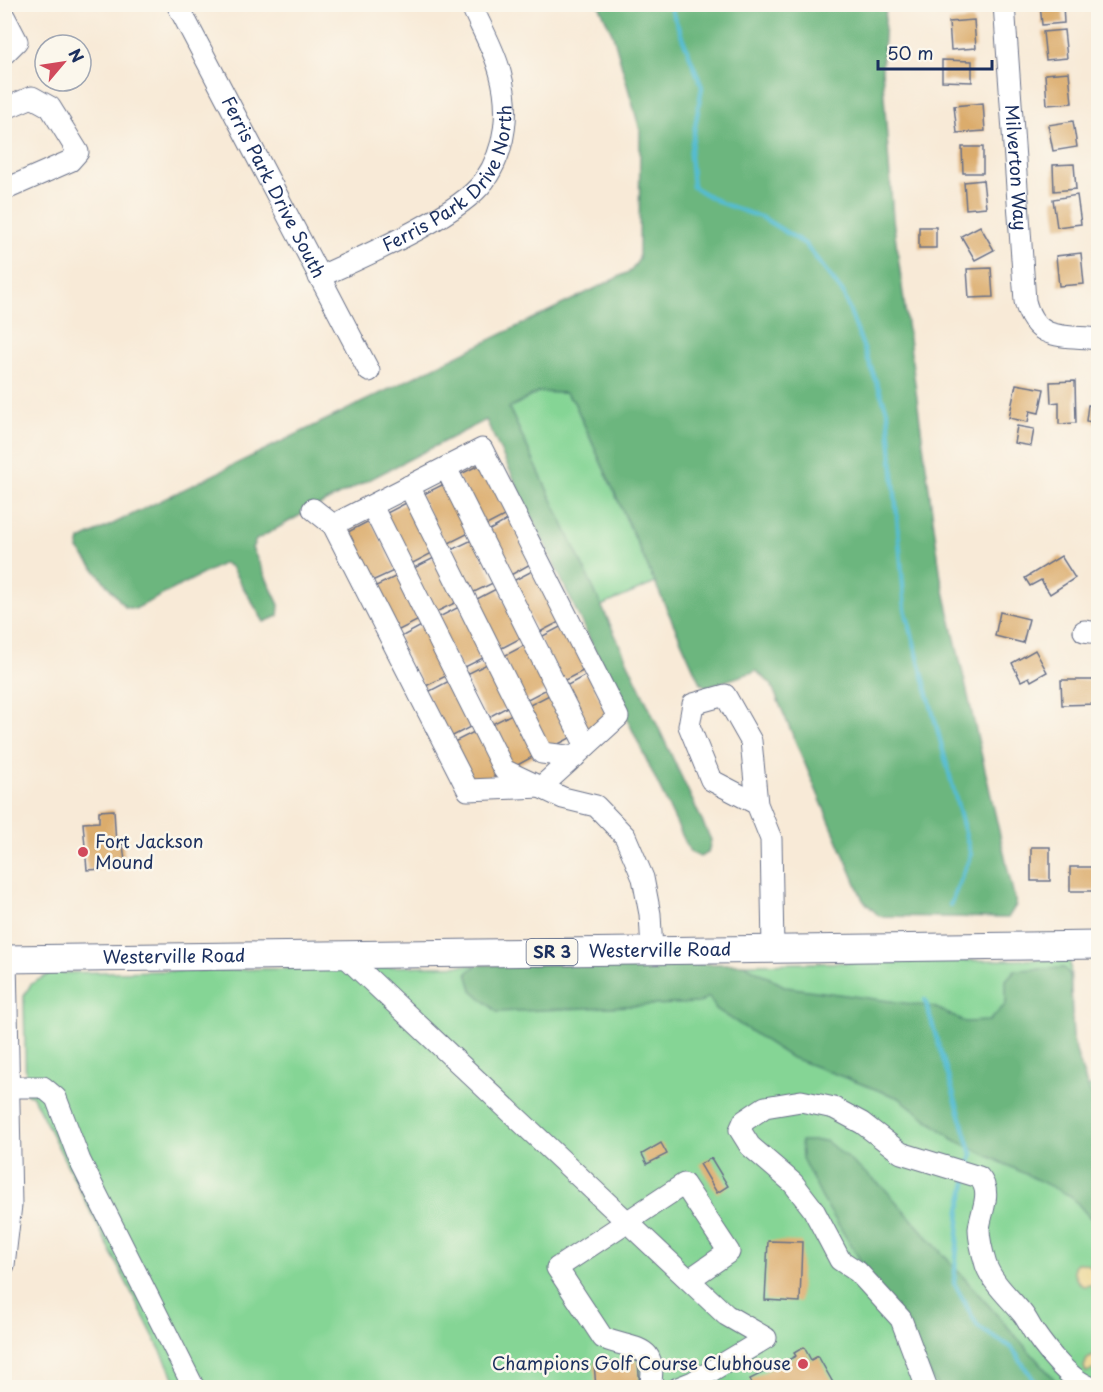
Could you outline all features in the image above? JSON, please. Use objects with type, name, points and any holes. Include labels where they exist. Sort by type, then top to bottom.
[{"type":"main road","name":"Westerville Road","points":[[5,958],[345,956],[1098,945]]},
{"type":"street","name":"Ferris Park Drive South","points":[[177,4],[369,371]]},
{"type":"street","name":"Ferris Park Drive North","points":[[319,277],[413,231],[455,206],[483,182],[501,149],[506,110],[500,71],[471,4]]},
{"type":"street","name":"Milverton Way","points":[[1004,4],[1025,302],[1035,326],[1046,333],[1098,339]]},
{"type":"street","points":[[4,16],[16,41],[4,54]]},
{"type":"street","points":[[4,109],[32,97],[50,106],[78,152],[70,161],[4,190]]},
{"type":"street","points":[[313,509],[333,525],[468,790],[541,787],[618,717],[482,449],[333,525]]},
{"type":"street","points":[[446,468],[580,752]]},
{"type":"street","points":[[409,486],[542,753],[580,752]]},
{"type":"street","points":[[372,506],[504,770],[563,798],[596,806],[625,836],[643,878],[650,914],[652,951]]},
{"type":"street","points":[[757,804],[711,780],[689,726],[693,704],[726,695],[751,741],[757,804],[771,839],[773,948]]},
{"type":"street","points":[[345,956],[441,1043],[626,1223],[690,1279],[726,1315],[766,1338],[703,1383],[678,1388]]},
{"type":"street","points":[[4,1265],[10,1231],[5,958]]},
{"type":"street","points":[[9,1087],[43,1087],[56,1098],[80,1161],[194,1388]]},
{"type":"street","points":[[927,1388],[901,1319],[858,1272],[840,1260],[813,1209],[793,1183],[750,1146],[740,1130],[744,1121],[765,1107],[801,1101],[834,1108],[862,1123],[901,1153],[976,1175],[985,1184],[987,1195],[979,1232],[987,1266],[999,1288],[1024,1315],[1034,1333],[1064,1368],[1086,1386],[1094,1388]]},
{"type":"street","points":[[650,1388],[653,1366],[647,1353],[603,1338],[557,1269],[684,1184],[729,1252],[690,1279]]},
{"type":"green space","points":[[599,5],[886,5],[882,69],[893,219],[941,578],[1016,905],[1008,918],[879,916],[863,900],[771,684],[756,671],[707,687],[700,683],[574,402],[565,393],[538,392],[509,408],[711,840],[708,853],[700,857],[690,852],[486,420],[256,540],[252,548],[279,605],[278,616],[264,622],[231,567],[224,563],[135,609],[125,607],[78,549],[80,540],[631,271],[639,259],[640,130],[613,35]]},
{"type":"green space","points":[[538,392],[565,393],[574,402],[655,583],[601,606],[509,408]]},
{"type":"green space","points":[[1070,959],[1073,1042],[1087,1086],[1098,1087],[1098,1387],[179,1387],[32,1095],[26,1094],[24,996],[31,984],[51,973],[542,964],[744,964]]},
{"type":"green space","points":[[744,964],[786,987],[934,1007],[965,1022],[989,1021],[1006,1004],[1006,980],[1015,970],[1064,968],[1070,975],[1073,1042],[1087,1086],[1098,1110],[1098,1227],[1071,1196],[953,1139],[899,1098],[790,1057],[716,1009],[709,997],[698,1003],[497,1012],[472,990],[467,973],[477,965]]},
{"type":"green space","points":[[801,1141],[826,1141],[885,1189],[1061,1387],[938,1387],[822,1198],[802,1158]]},
{"type":"sand","points":[[1077,1263],[1088,1265],[1093,1270],[1096,1280],[1091,1285],[1083,1286],[1077,1280],[1074,1266]]},
{"type":"sand","points":[[1098,1354],[1098,1368],[1086,1372],[1084,1367],[1087,1359]]},
{"type":"building","points":[[1040,4],[1063,4],[1064,23],[1042,25]]},
{"type":"building","points":[[974,20],[976,48],[951,50],[949,22]]},
{"type":"building","points":[[1064,30],[1067,58],[1046,60],[1043,32]]},
{"type":"building","points":[[942,60],[972,61],[972,82],[942,81]]},
{"type":"building","points":[[1069,72],[1072,103],[1047,105],[1045,74]]},
{"type":"building","points":[[983,103],[985,131],[957,133],[954,106]]},
{"type":"building","points":[[1073,121],[1077,147],[1053,151],[1048,125]]},
{"type":"building","points":[[962,147],[983,147],[983,173],[963,173]]},
{"type":"building","points":[[1074,164],[1076,189],[1054,191],[1053,165]]},
{"type":"building","points":[[983,180],[986,207],[966,209],[964,182]]},
{"type":"building","points":[[1077,195],[1081,224],[1057,227],[1053,199]]},
{"type":"building","points":[[980,226],[994,250],[975,260],[961,236]]},
{"type":"building","points":[[919,227],[936,227],[936,248],[919,248]]},
{"type":"building","points":[[1095,241],[1098,241],[1098,258],[1094,257]]},
{"type":"building","points":[[1081,253],[1084,284],[1059,286],[1056,256]]},
{"type":"building","points":[[991,268],[993,297],[969,298],[967,269]]},
{"type":"building","points":[[1075,381],[1076,423],[1059,424],[1059,402],[1051,403],[1050,382]]},
{"type":"building","points":[[1016,384],[1044,389],[1039,413],[1030,411],[1028,422],[1009,418]]},
{"type":"building","points":[[1088,405],[1098,406],[1098,423],[1086,421]]},
{"type":"building","points":[[1017,426],[1034,429],[1031,446],[1014,443]]},
{"type":"building","points":[[483,463],[508,514],[483,527],[457,476]]},
{"type":"building","points":[[446,483],[471,532],[445,545],[420,496]]},
{"type":"building","points":[[408,502],[434,552],[409,565],[383,515]]},
{"type":"building","points":[[511,518],[534,562],[509,576],[486,532]]},
{"type":"building","points":[[371,520],[396,570],[372,581],[348,532]]},
{"type":"building","points":[[474,539],[495,582],[470,594],[449,551]]},
{"type":"building","points":[[1095,550],[1098,550],[1098,571],[1097,571]]},
{"type":"building","points":[[1061,556],[1075,578],[1050,594],[1041,580],[1030,586],[1025,578]]},
{"type":"building","points":[[436,557],[459,601],[434,613],[412,569]]},
{"type":"building","points":[[536,569],[563,620],[538,633],[511,582]]},
{"type":"building","points":[[399,575],[421,619],[397,631],[374,587]]},
{"type":"building","points":[[498,588],[523,637],[498,650],[473,601]]},
{"type":"building","points":[[461,606],[487,656],[461,669],[435,619]]},
{"type":"building","points":[[1000,612],[1029,619],[1023,643],[995,636]]},
{"type":"building","points":[[423,625],[448,675],[424,687],[399,638]]},
{"type":"building","points":[[564,625],[587,669],[561,682],[539,638]]},
{"type":"building","points":[[527,644],[549,688],[524,701],[502,657]]},
{"type":"building","points":[[1035,650],[1047,672],[1031,681],[1029,677],[1021,681],[1012,663]]},
{"type":"building","points":[[489,663],[511,705],[487,718],[465,675]]},
{"type":"building","points":[[588,674],[610,719],[586,731],[564,687]]},
{"type":"building","points":[[451,680],[474,725],[449,738],[426,693]]},
{"type":"building","points":[[1061,680],[1096,680],[1097,704],[1062,705]]},
{"type":"building","points":[[551,694],[574,736],[549,749],[526,707]]},
{"type":"building","points":[[514,713],[536,755],[512,768],[490,725]]},
{"type":"building","points":[[478,730],[500,774],[474,787],[452,743]]},
{"type":"building","points":[[114,810],[116,845],[123,844],[125,862],[104,863],[105,869],[87,870],[83,823],[99,822],[99,811]]},
{"type":"building","points":[[1031,847],[1050,847],[1050,881],[1031,881]]},
{"type":"building","points":[[1070,867],[1098,867],[1098,891],[1070,891]]},
{"type":"building","points":[[661,1143],[667,1154],[647,1164],[642,1154]]},
{"type":"building","points":[[711,1158],[728,1186],[717,1193],[700,1164]]},
{"type":"building","points":[[768,1241],[802,1242],[800,1302],[765,1300]]},
{"type":"building","name":"Champions Golf Course Clubhouse","points":[[804,1347],[811,1360],[818,1356],[836,1388],[754,1388],[750,1379],[796,1356],[794,1353]]},
{"type":"building","points":[[638,1361],[640,1388],[596,1388],[594,1363]]},
{"type":"waterway","points":[[669,4],[702,87],[690,155],[693,187],[721,203],[763,218],[805,244],[843,293],[888,413],[905,609],[971,855],[950,905]]},
{"type":"waterway","points":[[925,1000],[972,1154],[969,1167]]},
{"type":"waterway","points":[[967,1178],[960,1210],[954,1283],[978,1327],[1012,1348],[1039,1388]]},
{"type":"place","name":"Fort Jackson Mound","points":[[83,852]]},
{"type":"place","name":"Champions Golf Course Clubhouse","points":[[803,1364]]}]
